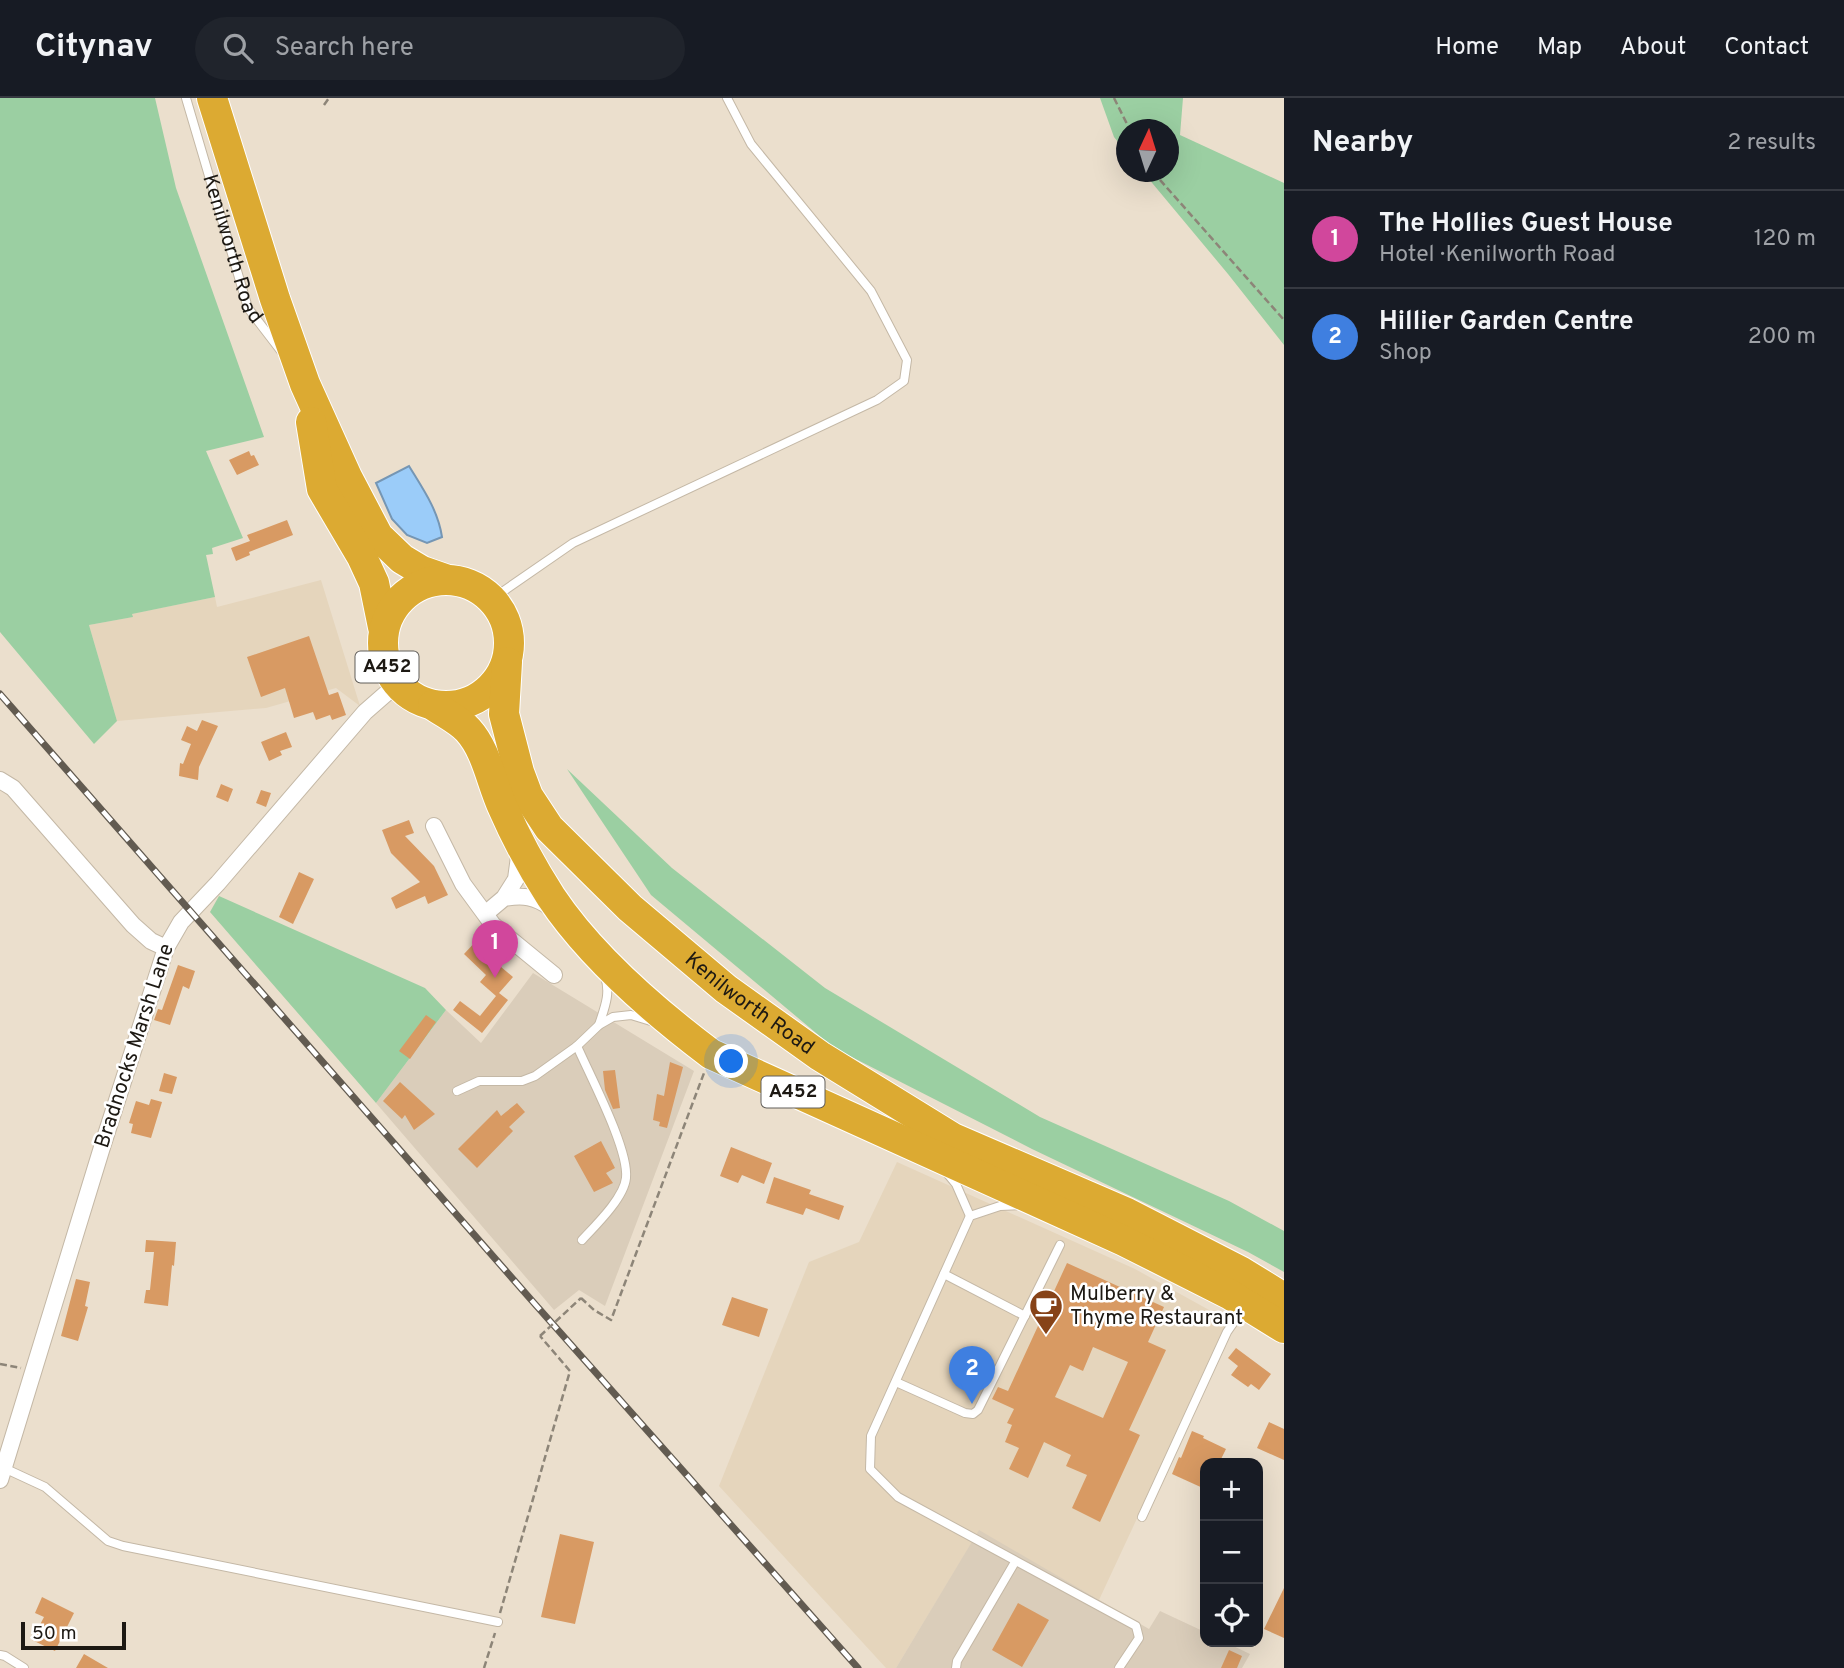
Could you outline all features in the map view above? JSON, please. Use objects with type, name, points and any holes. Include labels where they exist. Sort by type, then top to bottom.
[{"type":"highway","name":"Kenilworth Road","points":[[212,98],[275,299],[305,384],[347,477],[378,536],[402,559],[422,571],[445,579]]},
{"type":"highway","name":"Kenilworth Road","points":[[305,384],[322,489],[374,583],[383,627]]},
{"type":"highway","name":"A452","points":[[433,705],[456,706],[478,698],[496,682],[507,662],[510,640],[505,618],[492,599],[479,588],[462,581],[445,579],[424,583],[406,593],[392,608],[383,627],[382,647],[386,667],[397,684],[413,698],[433,705],[466,728],[477,743],[520,843],[552,898],[597,955],[680,1030],[711,1054],[1045,1204],[1171,1264],[1247,1304],[1284,1328]]},
{"type":"highway","name":"Kenilworth Road","points":[[507,662],[504,715],[528,796],[550,828],[630,908],[726,989],[820,1056],[953,1138],[1127,1213],[1240,1271],[1284,1298]]},
{"type":"street","name":"Bradnocks Marsh Lane","points":[[2,1474],[166,948],[181,922],[218,883],[365,712],[397,684]]},
{"type":"street","points":[[0,780],[13,788],[133,925],[151,941],[166,948]]},
{"type":"street","points":[[434,826],[463,884],[485,914],[494,925],[554,975]]},
{"type":"street","points":[[485,914],[504,898],[516,879],[520,843]]},
{"type":"street","points":[[504,898],[518,896],[540,899],[571,922]]},
{"type":"lane","name":"Kenilworth Road","points":[[186,98],[248,308],[305,384]]},
{"type":"lane","points":[[492,599],[573,543],[877,400],[904,381],[907,360],[871,292],[751,144],[727,98]]},
{"type":"lane","points":[[597,955],[608,985],[607,1001],[599,1025]]},
{"type":"lane","points":[[457,1091],[479,1081],[522,1081],[536,1076],[578,1046],[599,1025],[613,1017],[631,1015],[680,1030]]},
{"type":"lane","points":[[578,1046],[624,1157],[626,1180],[611,1209],[582,1240]]},
{"type":"lane","points":[[933,1154],[956,1184],[970,1216],[871,1436],[870,1469],[898,1497],[1136,1626],[1139,1638],[1119,1668]]},
{"type":"lane","points":[[970,1216],[1000,1206],[1045,1204]]},
{"type":"lane","points":[[896,1382],[965,1413],[978,1410],[1060,1245]]},
{"type":"lane","points":[[944,1275],[1025,1316]]},
{"type":"lane","points":[[1142,1517],[1227,1332],[1247,1304]]},
{"type":"lane","points":[[2,1474],[45,1487],[108,1541],[123,1546],[498,1622]]},
{"type":"lane","points":[[956,1668],[957,1661],[1015,1562]]},
{"type":"lane","points":[[0,1655],[24,1668]]},
{"type":"path","points":[[324,105],[329,98]]},
{"type":"path","points":[[1114,98],[1124,119]]},
{"type":"path","points":[[1162,182],[1284,320]]},
{"type":"path","points":[[484,1668],[570,1371],[540,1336],[581,1298],[611,1320],[711,1054]]},
{"type":"path","points":[[0,1364],[33,1370]]},
{"type":"shaded area","points":[[321,580],[360,706],[336,688],[266,708],[117,721],[89,625],[215,597],[217,607]]},
{"type":"shaded area","points":[[533,973],[694,1071],[605,1306],[579,1290],[554,1310],[376,1103],[446,1010],[481,1043]]},
{"type":"shaded area","points":[[897,1162],[1135,1269],[1229,1321],[1099,1600],[979,1531],[896,1668],[886,1668],[719,1486],[809,1262],[859,1242]]},
{"type":"shaded area","points":[[979,1530],[1149,1629],[1160,1611],[1200,1630],[1200,1647],[1235,1647],[1250,1654],[1242,1668],[896,1668]]},
{"type":"green space","points":[[0,98],[155,98],[176,188],[264,437],[206,451],[243,538],[212,548],[213,554],[206,555],[215,597],[89,625],[117,721],[94,744],[0,632]]},
{"type":"green space","points":[[1100,98],[1183,98],[1180,135],[1284,183],[1284,345],[1151,182],[1179,182],[1179,119],[1116,119],[1116,140]]},
{"type":"green space","points":[[567,769],[672,868],[825,988],[1040,1117],[1229,1201],[1284,1231],[1284,1272],[1248,1252],[1032,1149],[834,1048],[651,895]]},
{"type":"green space","points":[[219,896],[425,988],[446,1010],[376,1103],[210,912]]},
{"type":"water","points":[[409,466],[429,500],[440,527],[442,537],[427,543],[407,535],[392,519],[376,483]]},
{"type":"building","points":[[249,451],[259,465],[237,475],[229,460]]},
{"type":"building","points":[[287,520],[293,535],[249,552],[250,555],[236,561],[231,548],[250,541],[247,535]]},
{"type":"building","points":[[309,636],[329,695],[338,692],[346,715],[332,720],[330,715],[316,720],[313,712],[294,718],[285,688],[261,697],[247,657]]},
{"type":"building","points":[[202,720],[218,726],[199,767],[198,780],[179,776],[180,763],[183,764],[191,744],[181,740],[187,726],[197,731]]},
{"type":"building","points":[[286,732],[292,747],[280,751],[282,755],[269,761],[261,742]]},
{"type":"building","points":[[221,784],[233,789],[228,802],[216,797]]},
{"type":"building","points":[[261,790],[271,793],[266,807],[256,803]]},
{"type":"building","points":[[409,820],[414,833],[405,836],[434,866],[448,895],[428,904],[425,896],[396,909],[391,898],[420,882],[391,853],[382,830]]},
{"type":"building","points":[[299,872],[314,879],[293,924],[279,917]]},
{"type":"building","points":[[478,939],[492,952],[488,956],[513,977],[499,993],[508,1000],[482,1033],[453,1010],[460,1001],[480,1016],[496,996],[480,982],[486,975],[464,954]]},
{"type":"building","points":[[178,965],[195,971],[189,989],[183,986],[170,1025],[154,1020],[158,1009],[162,1010]]},
{"type":"building","points":[[426,1015],[436,1022],[410,1059],[399,1051]]},
{"type":"building","points":[[670,1062],[683,1067],[667,1128],[659,1126],[660,1122],[653,1120],[657,1094],[664,1096]]},
{"type":"building","points":[[615,1070],[620,1108],[613,1109],[605,1090],[603,1071]]},
{"type":"building","points":[[164,1073],[177,1077],[172,1094],[159,1091]]},
{"type":"building","points":[[400,1082],[435,1114],[414,1130],[405,1115],[402,1119],[383,1101]]},
{"type":"building","points":[[151,1099],[162,1102],[151,1138],[131,1133],[133,1124],[129,1123],[136,1101],[149,1105]]},
{"type":"building","points":[[517,1103],[525,1112],[509,1127],[513,1131],[477,1168],[458,1149],[497,1110],[501,1116]]},
{"type":"building","points":[[601,1141],[615,1168],[606,1173],[613,1183],[594,1192],[574,1156]]},
{"type":"building","points":[[731,1147],[772,1163],[764,1184],[742,1175],[738,1183],[720,1176]]},
{"type":"building","points":[[774,1177],[811,1190],[809,1194],[844,1206],[839,1220],[806,1208],[803,1215],[766,1203]]},
{"type":"building","points":[[146,1240],[176,1242],[168,1306],[144,1303],[146,1290],[150,1290],[154,1252],[145,1252]]},
{"type":"building","points":[[1067,1263],[1164,1307],[1148,1342],[1166,1350],[1129,1430],[1140,1435],[1100,1522],[1072,1508],[1087,1475],[1066,1466],[1071,1455],[1044,1442],[1028,1478],[1009,1469],[1019,1448],[1005,1442],[1012,1425],[1007,1423],[1014,1409],[992,1399],[998,1387],[1008,1391]],"holes":[[[1093,1347],[1128,1362],[1103,1418],[1055,1397],[1070,1365],[1083,1371]]]},
{"type":"building","points":[[76,1279],[90,1282],[85,1306],[88,1307],[78,1341],[61,1336]]},
{"type":"building","points":[[732,1297],[768,1309],[759,1337],[722,1325]]},
{"type":"building","points":[[1236,1348],[1271,1374],[1259,1390],[1251,1384],[1248,1387],[1231,1375],[1238,1366],[1228,1358]]},
{"type":"building","points":[[1269,1422],[1284,1429],[1284,1460],[1257,1448]]},
{"type":"building","points":[[1192,1431],[1226,1449],[1222,1458],[1200,1458],[1200,1487],[1172,1474],[1179,1457],[1181,1458]]},
{"type":"building","points":[[560,1534],[594,1542],[575,1624],[541,1617]]},
{"type":"building","points":[[1284,1588],[1284,1638],[1264,1629]]},
{"type":"building","points":[[42,1597],[74,1613],[55,1651],[32,1640],[44,1617],[35,1613]]},
{"type":"building","points":[[1018,1603],[1049,1620],[1022,1667],[992,1650]]},
{"type":"building","points":[[1229,1650],[1242,1656],[1237,1668],[1221,1668]]},
{"type":"building","points":[[84,1654],[108,1668],[76,1668]]},
{"type":"railway","points":[[0,694],[858,1668]]},
{"type":"place","name":"The Hollies Guest House","points":[[495,978]]},
{"type":"place","name":"Mulberry & Thyme Restaurant","points":[[1046,1336]]},
{"type":"place","name":"Hillier Garden Centre","points":[[972,1404]]}]
